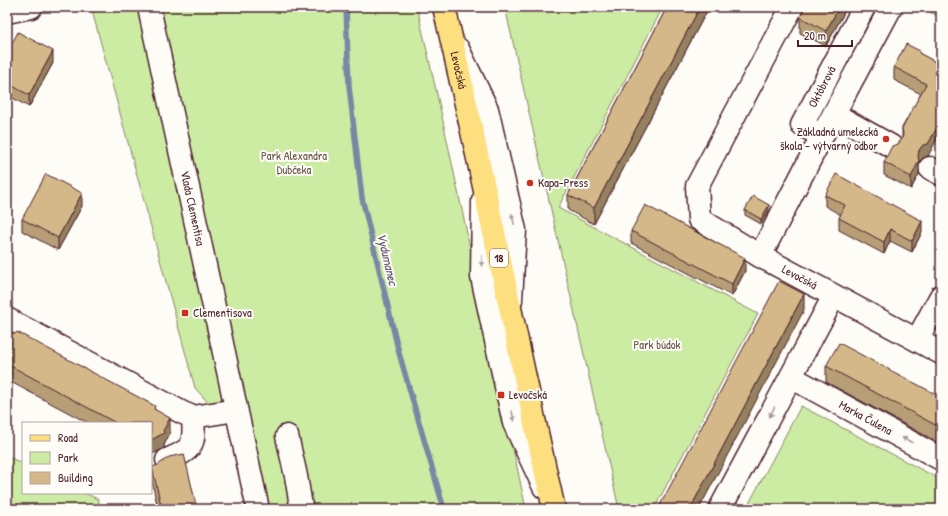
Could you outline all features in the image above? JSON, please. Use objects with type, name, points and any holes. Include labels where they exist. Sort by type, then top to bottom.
[{"type":"main road","name":"Levočská","points":[[444,7],[483,180],[553,508]]},
{"type":"street","points":[[7,12],[31,7]]},
{"type":"street","name":"Vlada Clementisa","points":[[149,7],[224,357],[258,507]]},
{"type":"street","name":"Levočská","points":[[792,7],[697,186],[699,219],[760,256],[834,296]]},
{"type":"street","name":"Októbrová","points":[[822,136],[802,125],[864,7]]},
{"type":"street","name":"Októbrová","points":[[760,256],[891,7]]},
{"type":"street","points":[[451,35],[487,109],[515,230],[511,313]]},
{"type":"street","points":[[834,114],[891,146]]},
{"type":"street","points":[[483,180],[482,277],[514,422],[553,508]]},
{"type":"street","points":[[720,509],[834,296],[941,353]]},
{"type":"street","points":[[917,340],[941,296]]},
{"type":"street","points":[[7,319],[193,417],[236,410]]},
{"type":"street","points":[[224,357],[244,394],[262,476],[258,507]]},
{"type":"street","name":"Marka Čulena","points":[[791,378],[941,459]]},
{"type":"street","points":[[159,465],[189,448],[193,442],[193,417]]},
{"type":"street","points":[[287,436],[301,506],[298,509]]},
{"type":"green space","name":"Park Alexandra Dubčeka","points":[[91,7],[417,7],[526,509],[257,509],[241,439],[195,388]]},
{"type":"green space","name":"Park búdok","points":[[505,7],[663,7],[558,208],[758,314],[654,509],[619,509]]},
{"type":"green space","points":[[921,7],[941,7],[941,18]]},
{"type":"green space","points":[[801,406],[941,480],[941,509],[746,509]]},
{"type":"green space","points":[[7,456],[22,464],[22,494],[86,494],[98,499],[101,509],[7,509]]},
{"type":"building","points":[[667,7],[700,7],[594,208],[568,195]]},
{"type":"building","points":[[805,7],[839,7],[826,31],[800,17]]},
{"type":"building","points":[[18,32],[53,51],[29,95],[7,83],[7,53]]},
{"type":"building","points":[[906,44],[920,51],[919,53],[941,65],[941,120],[928,144],[923,145],[919,150],[919,161],[911,177],[884,162],[892,146],[898,144],[902,139],[902,128],[926,84],[894,67]]},
{"type":"building","points":[[46,174],[82,193],[58,238],[22,219]]},
{"type":"building","points":[[836,174],[922,221],[912,241],[890,229],[884,242],[839,218],[845,205],[825,195]]},
{"type":"building","points":[[753,196],[769,205],[761,219],[745,210]]},
{"type":"building","points":[[645,205],[745,258],[732,284],[631,231]]},
{"type":"building","points":[[779,281],[804,294],[690,509],[658,509]]},
{"type":"building","points":[[7,330],[15,334],[17,332],[155,406],[154,409],[170,418],[163,431],[164,433],[152,439],[152,422],[114,422],[7,364]]},
{"type":"building","points":[[839,343],[941,397],[941,428],[826,366]]},
{"type":"building","points":[[184,454],[197,509],[162,509],[152,467],[158,465],[169,457]]},
{"type":"waterway","name":"Vydumanec","points":[[346,7],[349,86],[362,198],[399,353],[444,509]]},
{"type":"place","name":"Základná umelecká škola - výtvarný odbor","points":[[886,139]]},
{"type":"place","name":"Kapa-Press","points":[[530,183]]},
{"type":"place","name":"Clementisova","points":[[185,313]]},
{"type":"place","name":"Levočská","points":[[501,395]]}]
